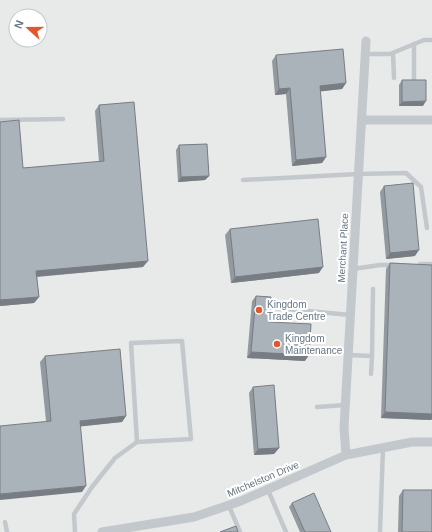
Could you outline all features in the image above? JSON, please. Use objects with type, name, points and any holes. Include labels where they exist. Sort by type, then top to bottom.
[{"type":"street","name":"Merchant Place","points":[[346,455],[344,428],[345,405],[366,41]]},
{"type":"street","points":[[362,120],[432,120]]},
{"type":"street","name":"Mitchelston Drive","points":[[102,532],[194,517],[229,506],[346,455],[412,442],[432,442]]},
{"type":"street","points":[[166,532],[168,522]]},
{"type":"lane","points":[[365,54],[390,54],[424,40],[432,40]]},
{"type":"lane","points":[[414,44],[414,80]]},
{"type":"lane","points":[[393,53],[394,78]]},
{"type":"lane","points":[[0,120],[63,119]]},
{"type":"lane","points":[[243,180],[406,173],[421,187],[427,228]]},
{"type":"lane","points":[[417,264],[432,264]]},
{"type":"lane","points":[[353,269],[380,265],[402,265]]},
{"type":"lane","points":[[371,374],[373,289]]},
{"type":"lane","points":[[276,308],[350,315]]},
{"type":"lane","points":[[75,532],[74,514],[92,487],[115,458],[137,442],[191,439],[182,341],[131,343],[137,442]]},
{"type":"lane","points":[[348,355],[372,356]]},
{"type":"lane","points":[[317,407],[345,405]]},
{"type":"lane","points":[[380,532],[382,448]]},
{"type":"lane","points":[[268,490],[286,532]]},
{"type":"lane","points":[[229,506],[240,532]]},
{"type":"lane","points":[[6,522],[7,532]]},
{"type":"shaded area","points":[[0,0],[432,0],[432,532],[0,532]]},
{"type":"building","points":[[343,49],[346,83],[320,86],[326,157],[296,160],[290,88],[279,89],[276,55]]},
{"type":"building","points":[[402,80],[426,80],[426,101],[402,102]]},
{"type":"building","points":[[134,102],[148,261],[36,271],[39,297],[0,300],[0,122],[19,120],[23,168],[104,161],[99,105]]},
{"type":"building","points":[[207,144],[209,176],[181,177],[179,145]]},
{"type":"building","points":[[413,183],[419,250],[390,253],[384,186]]},
{"type":"building","points":[[318,219],[323,267],[235,277],[230,229]]},
{"type":"building","points":[[390,263],[432,265],[432,414],[385,412]]},
{"type":"building","name":"Kingdom Maintenance","points":[[256,296],[271,297],[269,322],[311,324],[309,355],[251,352]]},
{"type":"building","points":[[120,349],[126,416],[80,421],[86,486],[0,494],[0,426],[51,421],[45,356]]},
{"type":"building","points":[[274,385],[279,448],[258,449],[253,387]]},
{"type":"building","points":[[403,490],[432,490],[432,532],[402,532]]},
{"type":"building","points":[[314,493],[331,532],[305,532],[292,503]]},
{"type":"building","points":[[236,526],[238,532],[220,532]]},
{"type":"place","name":"Kingdom Trade Centre","points":[[259,310]]},
{"type":"place","name":"Kingdom Maintenance","points":[[277,344]]}]
